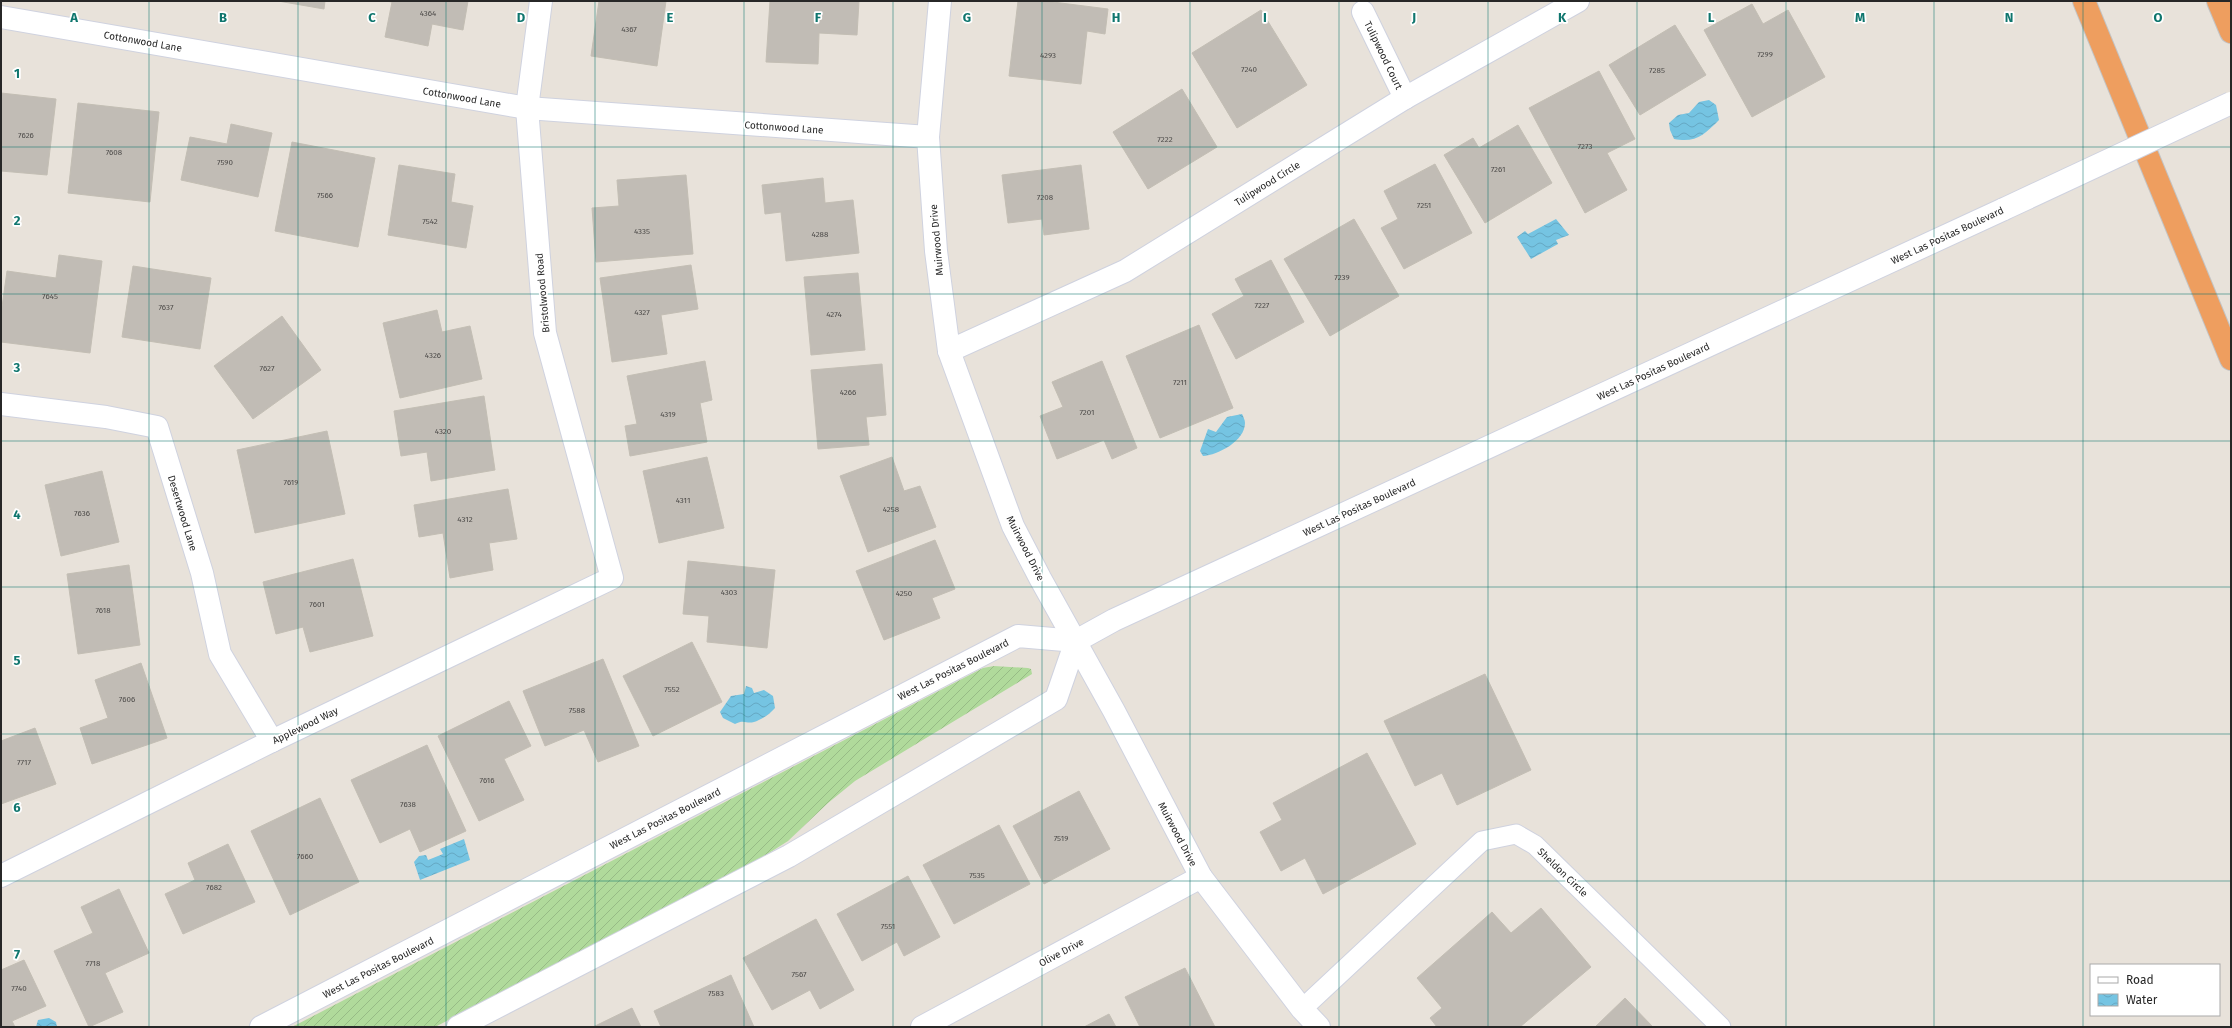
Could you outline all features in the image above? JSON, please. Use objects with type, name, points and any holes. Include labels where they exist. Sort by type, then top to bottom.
[{"type":"highway","points":[[2084,1],[2231,359]]},
{"type":"highway","points":[[2218,1],[2231,32]]},
{"type":"street","name":"Bristolwood Road","points":[[541,1],[527,108],[545,334],[612,578]]},
{"type":"street","name":"Muirwood Drive","points":[[940,1],[928,137],[936,251],[948,351],[1013,526],[1076,641],[1201,877],[1302,1009],[1319,1027]]},
{"type":"street","name":"Tulipwood Circle","points":[[948,351],[1124,271],[1405,98],[1578,1]]},
{"type":"street","name":"Tulipwood Court","points":[[1362,12],[1405,98]]},
{"type":"street","name":"Cottonwood Lane","points":[[1,17],[527,108],[928,137]]},
{"type":"street","name":"West Las Positas Boulevard","points":[[261,1027],[1018,636],[1076,641],[1121,617],[2231,103]]},
{"type":"street","name":"Desertwood Lane","points":[[1,404],[106,417],[157,427],[202,573],[220,654],[272,741]]},
{"type":"street","name":"Applewood Way","points":[[1,876],[272,741],[612,578]]},
{"type":"street","points":[[458,1027],[789,856],[1056,699],[1076,641]]},
{"type":"street","name":"Olive Drive","points":[[922,1027],[1201,877]]},
{"type":"lane","name":"Sheldon Circle","points":[[1302,1009],[1482,841],[1516,834],[1535,845],[1721,1027]]},
{"type":"green space","points":[[994,666],[1028,668],[1031,669],[1032,674],[855,781],[828,803],[788,841],[755,862],[435,1027],[292,1027],[983,668]]},
{"type":"water","points":[[1709,100],[1716,105],[1719,120],[1699,137],[1688,140],[1674,139],[1669,123],[1678,115],[1689,113],[1699,102]]},
{"type":"water","points":[[1556,219],[1569,235],[1556,240],[1558,244],[1531,259],[1517,237],[1525,231],[1528,234]]},
{"type":"water","points":[[1242,414],[1245,422],[1244,430],[1241,436],[1223,450],[1203,456],[1200,451],[1208,429],[1216,432],[1227,417]]},
{"type":"water","points":[[746,686],[752,688],[754,693],[764,690],[773,696],[775,708],[768,715],[757,721],[735,724],[723,718],[720,712],[731,696],[744,694]]},
{"type":"water","points":[[464,839],[470,860],[420,880],[414,862],[419,856],[426,855],[428,860],[443,854],[440,849]]},
{"type":"water","points":[[49,1018],[56,1022],[57,1027],[36,1027],[38,1020]]},
{"type":"building","points":[[278,1],[325,1],[324,9]]},
{"type":"building","points":[[386,1],[468,1],[463,30],[432,24],[428,46],[385,37],[392,2]]},
{"type":"building","points":[[599,1],[666,1],[657,66],[591,56]]},
{"type":"building","points":[[770,1],[859,1],[857,35],[819,33],[818,64],[766,62]]},
{"type":"building","points":[[1018,1],[1045,1],[1108,9],[1105,34],[1087,31],[1081,84],[1009,76]]},
{"type":"building","points":[[1752,4],[1763,24],[1788,10],[1825,77],[1752,117],[1704,30]]},
{"type":"building","points":[[1261,10],[1307,85],[1237,128],[1192,53]]},
{"type":"building","points":[[1675,25],[1706,75],[1640,115],[1609,65]]},
{"type":"building","points":[[1599,71],[1635,139],[1607,153],[1627,190],[1585,213],[1529,108]]},
{"type":"building","points":[[1182,89],[1217,147],[1148,189],[1113,132]]},
{"type":"building","points":[[1,93],[56,99],[47,175],[1,171]]},
{"type":"building","points":[[78,103],[159,112],[150,202],[68,193]]},
{"type":"building","points":[[231,124],[272,133],[258,197],[181,180],[190,137],[227,144]]},
{"type":"building","points":[[1518,125],[1552,183],[1485,223],[1444,155],[1473,138],[1479,148]]},
{"type":"building","points":[[292,142],[375,158],[358,247],[275,231]]},
{"type":"building","points":[[1435,164],[1472,233],[1404,269],[1381,228],[1398,219],[1384,191]]},
{"type":"building","points":[[399,165],[455,174],[451,202],[473,206],[466,248],[388,235]]},
{"type":"building","points":[[1081,165],[1089,229],[1044,235],[1042,219],[1008,223],[1002,175]]},
{"type":"building","points":[[686,175],[693,254],[596,262],[592,208],[619,206],[617,180]]},
{"type":"building","points":[[823,178],[825,203],[853,200],[859,253],[786,261],[781,212],[765,214],[762,185]]},
{"type":"building","points":[[1354,219],[1399,296],[1330,336],[1284,259]]},
{"type":"building","points":[[59,255],[102,261],[90,353],[1,342],[1,314],[7,271],[56,278]]},
{"type":"building","points":[[1271,260],[1304,322],[1236,359],[1212,314],[1244,296],[1235,279]]},
{"type":"building","points":[[691,265],[698,309],[661,315],[667,354],[612,362],[600,278]]},
{"type":"building","points":[[133,266],[211,278],[200,349],[122,337]]},
{"type":"building","points":[[858,273],[865,350],[811,355],[804,277]]},
{"type":"building","points":[[437,310],[442,332],[470,326],[482,379],[400,398],[383,323]]},
{"type":"building","points":[[282,316],[321,370],[253,419],[214,366]]},
{"type":"building","points":[[1199,325],[1233,408],[1160,438],[1126,356]]},
{"type":"building","points":[[705,361],[712,400],[700,403],[707,442],[630,456],[625,426],[637,424],[627,376]]},
{"type":"building","points":[[1102,361],[1137,448],[1112,459],[1104,440],[1057,459],[1040,416],[1063,407],[1052,382]]},
{"type":"building","points":[[882,364],[886,415],[866,417],[869,445],[818,449],[811,370]]},
{"type":"building","points":[[484,396],[495,470],[431,481],[427,452],[401,456],[394,411]]},
{"type":"building","points":[[327,431],[345,514],[255,533],[237,450]]},
{"type":"building","points":[[707,457],[724,528],[659,543],[643,471]]},
{"type":"building","points":[[892,457],[904,491],[920,486],[936,527],[868,552],[840,476]]},
{"type":"building","points":[[102,471],[119,542],[61,556],[45,485]]},
{"type":"building","points":[[508,489],[517,539],[489,543],[493,570],[450,578],[443,533],[419,537],[414,505]]},
{"type":"building","points":[[935,540],[955,589],[932,598],[940,618],[884,640],[856,571]]},
{"type":"building","points":[[353,559],[373,636],[310,652],[303,627],[276,634],[263,582]]},
{"type":"building","points":[[688,561],[775,570],[767,648],[707,642],[709,616],[683,614]]},
{"type":"building","points":[[129,565],[140,645],[78,654],[67,574]]},
{"type":"building","points":[[692,642],[722,702],[653,736],[623,676]]},
{"type":"building","points":[[603,659],[639,746],[598,762],[584,730],[545,746],[523,691]]},
{"type":"building","points":[[141,663],[167,738],[92,764],[80,728],[108,718],[95,680]]},
{"type":"building","points":[[1485,674],[1531,770],[1457,805],[1442,773],[1415,786],[1384,721]]},
{"type":"building","points":[[509,701],[531,746],[504,759],[524,800],[479,821],[438,736]]},
{"type":"building","points":[[35,728],[56,784],[1,804],[1,741]]},
{"type":"building","points":[[427,745],[466,831],[420,852],[410,829],[380,843],[351,780]]},
{"type":"building","points":[[1367,753],[1416,844],[1323,894],[1305,858],[1281,871],[1260,832],[1282,820],[1273,803]]},
{"type":"building","points":[[1079,791],[1110,849],[1044,884],[1013,826]]},
{"type":"building","points":[[320,798],[359,882],[290,915],[251,831]]},
{"type":"building","points":[[999,825],[1030,884],[954,924],[923,865]]},
{"type":"building","points":[[228,844],[255,902],[183,934],[165,894],[195,880],[188,863]]},
{"type":"building","points":[[908,876],[940,937],[904,956],[897,942],[862,961],[837,914]]},
{"type":"building","points":[[119,889],[149,953],[105,973],[123,1012],[89,1027],[54,951],[93,933],[81,907]]},
{"type":"building","points":[[1541,908],[1591,967],[1520,1027],[1437,1027],[1430,1018],[1442,1008],[1417,978],[1492,912],[1511,933]]},
{"type":"building","points":[[816,919],[854,990],[820,1009],[810,990],[772,1010],[743,958]]},
{"type":"building","points":[[24,960],[46,1006],[12,1021],[15,1027],[1,1027],[1,970]]},
{"type":"building","points":[[1185,968],[1215,1027],[1140,1027],[1125,997]]},
{"type":"building","points":[[731,975],[754,1027],[661,1027],[654,1011]]},
{"type":"building","points":[[1625,998],[1653,1027],[1595,1027]]},
{"type":"building","points":[[632,1008],[641,1027],[593,1027]]},
{"type":"building","points":[[1109,1014],[1116,1027],[1084,1027]]}]
